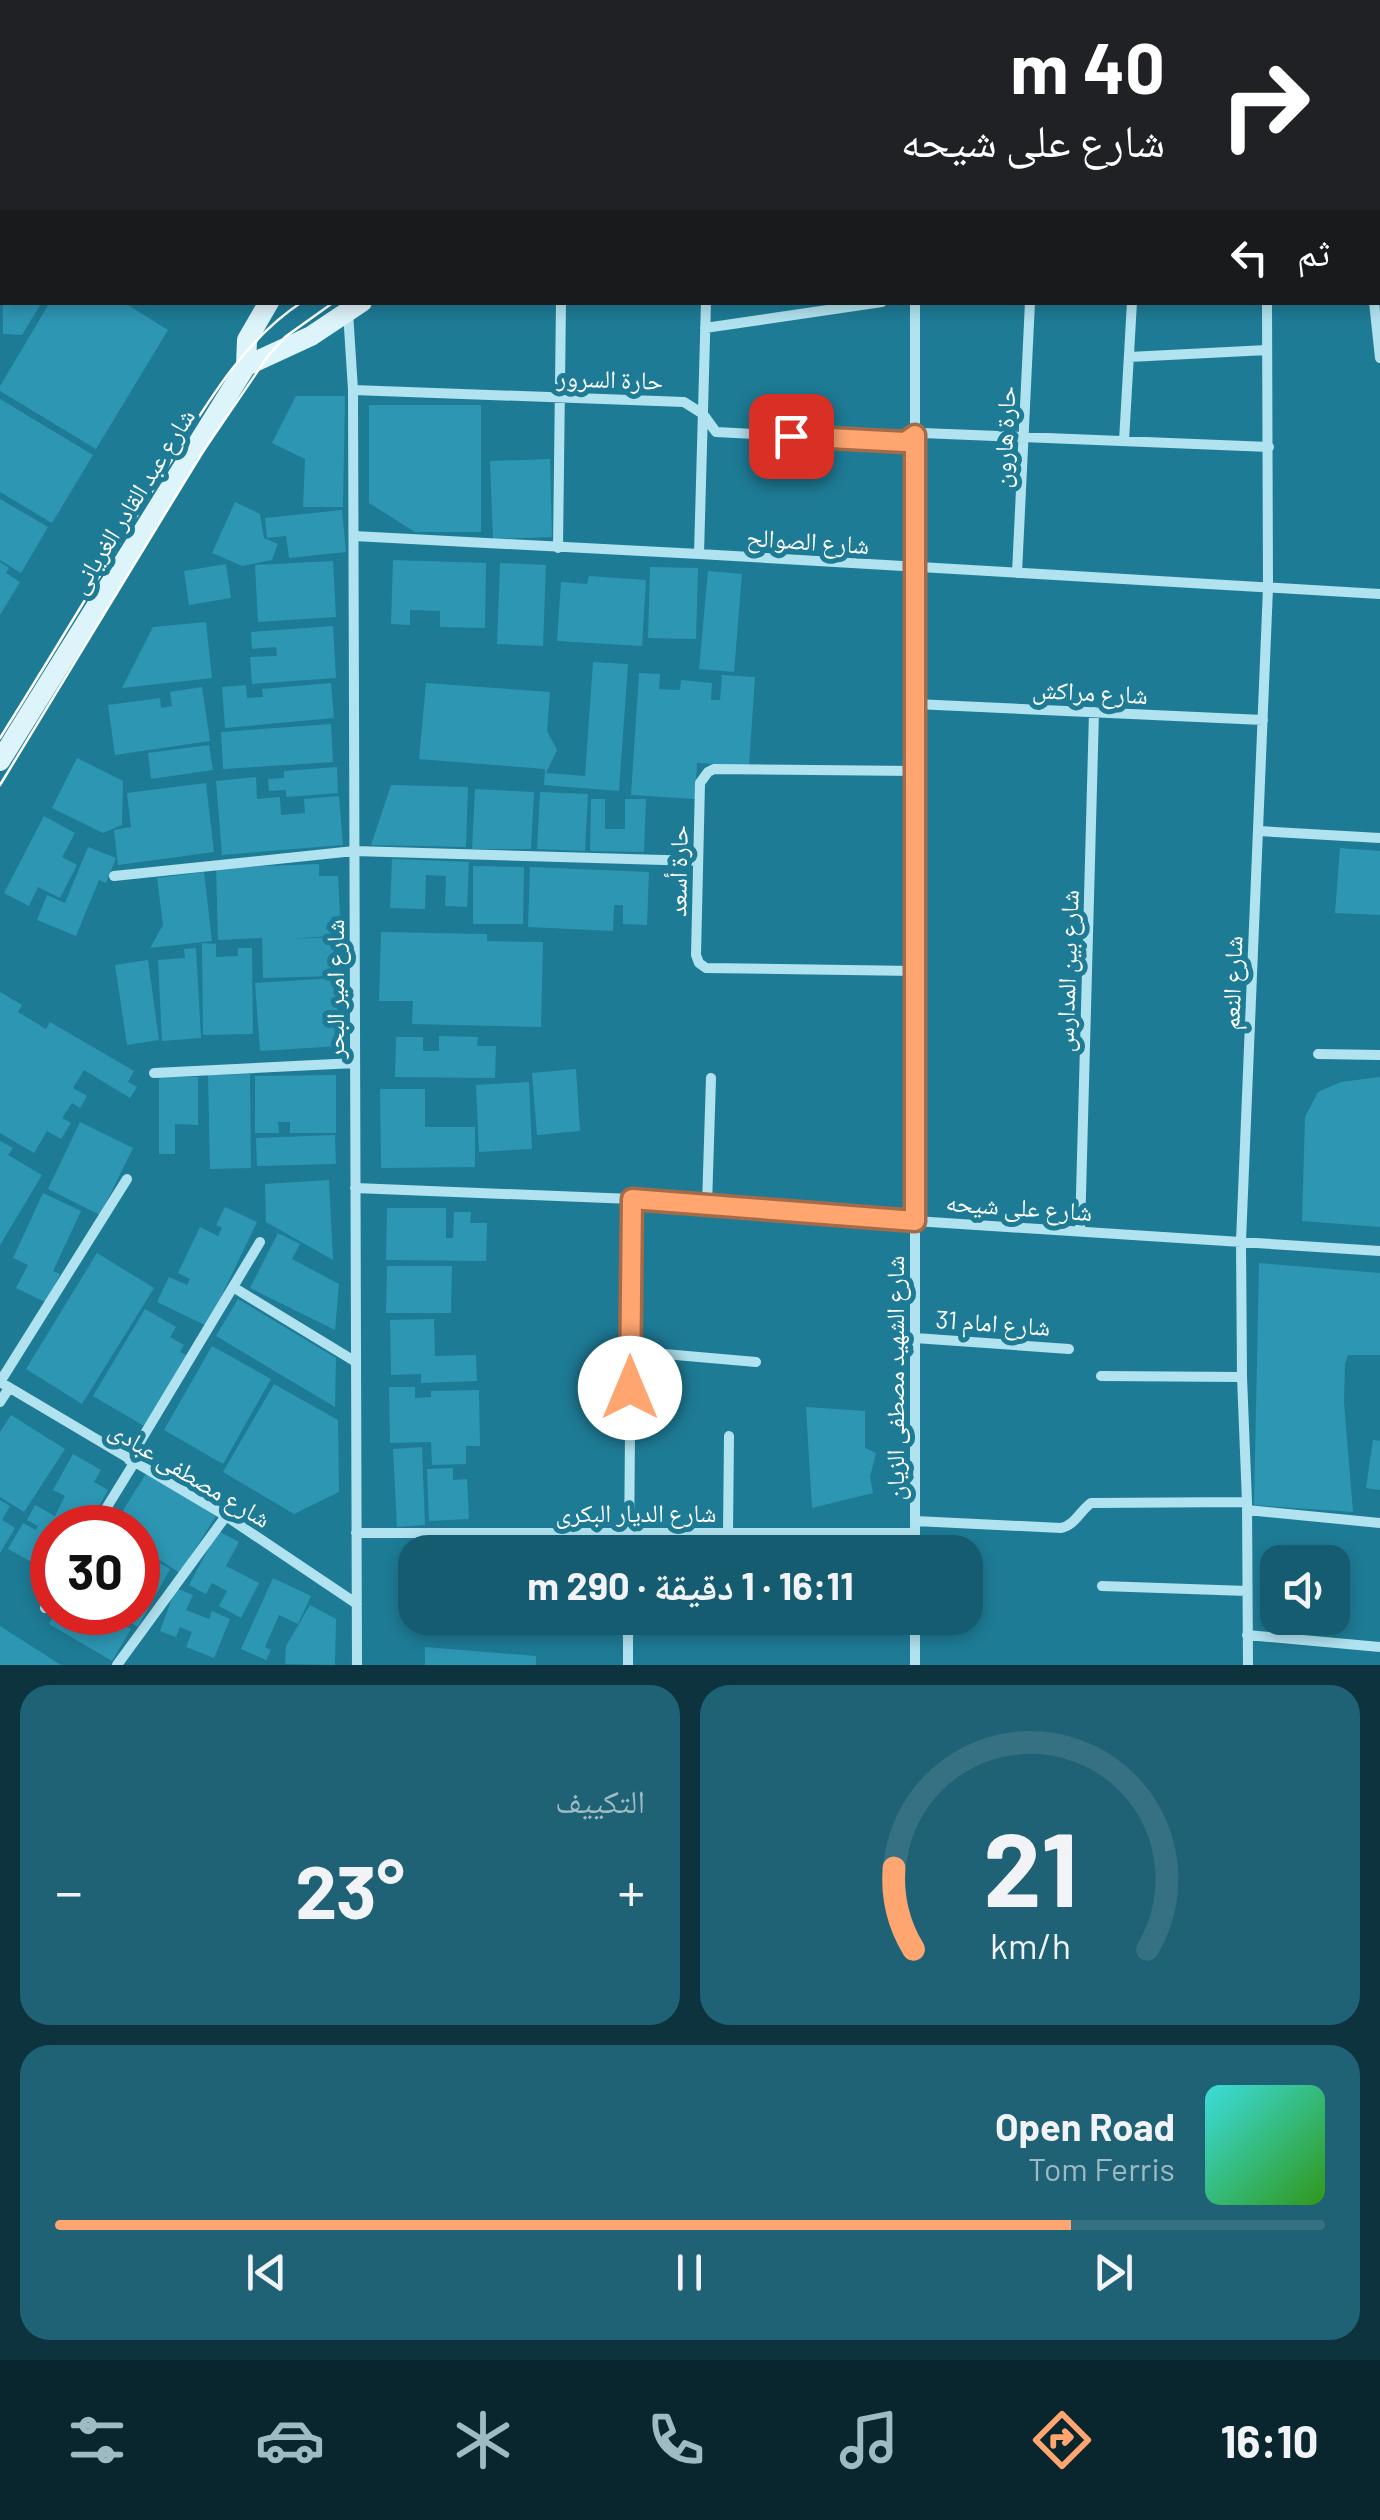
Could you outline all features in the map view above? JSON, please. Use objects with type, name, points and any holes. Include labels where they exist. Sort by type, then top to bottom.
[{"type":"main road","name":"شارع عبد القادر الغريانى","points":[[0,761],[246,366],[247,340],[267,305]]},
{"type":"main road","points":[[246,366],[311,336],[355,307]]},
{"type":"street","points":[[558,548],[560,305]]},
{"type":"street","points":[[699,554],[706,305]]},
{"type":"street","points":[[705,328],[862,305]]},
{"type":"street","name":"شارع الشهيد مصطفى الزيان","points":[[915,305],[915,1535]]},
{"type":"street","name":"حارة هارون","points":[[1017,573],[1030,305]]},
{"type":"street","points":[[1124,441],[1132,305]]},
{"type":"street","name":"شارع النعم","points":[[1248,1665],[1241,1241],[1268,588],[1267,305]]},
{"type":"street","name":"شارع امير البحر","points":[[355,307],[357,1665]]},
{"type":"street","points":[[1378,326],[1380,358]]},
{"type":"street","points":[[1129,358],[1268,350]]},
{"type":"street","name":"حارة السرور","points":[[353,390],[684,402],[702,414],[716,432],[905,442],[922,433],[1269,447]]},
{"type":"street","name":"شارع الصوالح","points":[[354,536],[1380,594]]},
{"type":"street","name":"شارع مراكش","points":[[915,704],[1264,720]]},
{"type":"street","name":"شارع بين المدارس","points":[[1080,1231],[1094,712]]},
{"type":"street","name":"حارة أسعد","points":[[915,771],[708,772],[700,783],[696,955],[706,968],[915,971]]},
{"type":"street","points":[[1258,831],[1380,838]]},
{"type":"street","points":[[114,876],[354,850],[698,860]]},
{"type":"street","points":[[1318,1054],[1380,1055]]},
{"type":"street","points":[[154,1073],[355,1063]]},
{"type":"street","points":[[707,1205],[711,1078]]},
{"type":"street","points":[[0,1402],[4,1385],[127,1179]]},
{"type":"street","name":"شارع على شيحه","points":[[355,1188],[632,1199],[1380,1250]]},
{"type":"street","points":[[629,1533],[632,1199]]},
{"type":"street","points":[[107,1505],[260,1242]]},
{"type":"street","points":[[233,1287],[356,1362]]},
{"type":"street","name":"شارع امام 31","points":[[915,1338],[1069,1349]]},
{"type":"street","points":[[630,1351],[756,1362]]},
{"type":"street","points":[[1101,1376],[1242,1377]]},
{"type":"street","name":"شارع مصطفى عبادى","points":[[4,1385],[226,1516],[357,1604]]},
{"type":"street","points":[[728,1533],[729,1436]]},
{"type":"street","name":"شارع الديار البكرى","points":[[356,1533],[1061,1528],[1091,1504],[1247,1506],[1380,1523]]},
{"type":"street","points":[[117,1665],[226,1516]]},
{"type":"street","points":[[1102,1586],[1247,1591]]},
{"type":"street","points":[[628,1635],[628,1665]]},
{"type":"street","points":[[915,1635],[915,1665]]},
{"type":"street","points":[[1247,1635],[1380,1647]]},
{"type":"building","points":[[3,305],[40,305],[22,335],[3,334]]},
{"type":"building","points":[[48,305],[128,305],[168,330],[96,449],[0,391]]},
{"type":"building","points":[[296,396],[345,396],[343,507],[303,507],[305,459],[272,443]]},
{"type":"building","points":[[0,399],[93,455],[52,523],[0,492]]},
{"type":"building","points":[[369,405],[481,405],[481,532],[415,532],[369,503]]},
{"type":"building","points":[[550,459],[552,537],[493,539],[490,461]]},
{"type":"building","points":[[0,499],[48,527],[21,573],[0,560]]},
{"type":"building","points":[[235,502],[260,514],[264,538],[278,544],[272,560],[242,566],[212,553]]},
{"type":"building","points":[[342,510],[346,552],[289,558],[286,536],[267,538],[265,518]]},
{"type":"building","points":[[393,560],[486,563],[485,628],[440,627],[440,611],[410,610],[410,625],[391,624]]},
{"type":"building","points":[[333,561],[336,617],[258,622],[255,565]]},
{"type":"building","points":[[0,562],[9,568],[6,573],[20,582],[0,615]]},
{"type":"building","points":[[500,563],[546,565],[543,646],[497,644]]},
{"type":"building","points":[[226,564],[231,598],[189,605],[184,571]]},
{"type":"building","points":[[650,567],[698,568],[696,639],[648,638]]},
{"type":"building","points":[[708,571],[742,574],[734,672],[699,669]]},
{"type":"building","points":[[589,576],[646,580],[642,646],[557,641],[561,582],[587,584]]},
{"type":"building","points":[[206,622],[212,678],[122,688],[153,627]]},
{"type":"building","points":[[333,626],[336,678],[252,684],[250,657],[277,656],[276,647],[252,649],[251,632]]},
{"type":"building","points":[[593,662],[628,664],[619,791],[544,785],[545,769],[419,759],[426,683],[550,692],[547,731],[557,750],[546,773],[585,776]]},
{"type":"building","points":[[639,673],[660,674],[659,689],[680,690],[681,680],[712,683],[711,700],[720,700],[722,675],[755,677],[749,766],[697,763],[695,799],[631,795]]},
{"type":"building","points":[[331,683],[334,718],[225,728],[222,687],[246,685],[247,698],[263,697],[262,689]]},
{"type":"building","points":[[202,687],[210,741],[115,755],[108,705],[160,698],[161,708],[172,706],[170,692]]},
{"type":"building","points":[[331,724],[333,762],[223,769],[221,732]]},
{"type":"building","points":[[209,745],[213,770],[151,779],[148,753]]},
{"type":"building","points":[[77,758],[123,781],[122,825],[103,833],[52,808]]},
{"type":"building","points":[[337,767],[338,793],[286,797],[286,790],[269,791],[268,779],[284,778],[284,771]]},
{"type":"building","points":[[256,777],[257,799],[280,797],[281,815],[305,813],[304,799],[339,796],[343,845],[222,855],[216,781]]},
{"type":"building","points":[[206,783],[214,852],[118,865],[114,830],[131,827],[127,793]]},
{"type":"building","points":[[391,785],[468,787],[466,847],[371,845]]},
{"type":"building","points":[[475,789],[534,792],[531,849],[472,849]]},
{"type":"building","points":[[540,792],[588,794],[585,851],[537,849]]},
{"type":"building","points":[[591,799],[605,799],[605,829],[625,829],[625,799],[646,799],[644,852],[590,851]]},
{"type":"building","points":[[44,816],[75,833],[62,857],[77,865],[60,898],[38,887],[29,906],[4,893]]},
{"type":"building","points":[[88,847],[116,858],[106,883],[99,880],[76,936],[37,920],[47,895],[65,903]]},
{"type":"building","points":[[1340,848],[1380,851],[1380,915],[1335,913]]},
{"type":"building","points":[[392,859],[469,862],[467,907],[445,906],[446,876],[426,875],[425,909],[390,908]]},
{"type":"building","points":[[319,864],[319,876],[338,876],[341,935],[290,939],[334,937],[335,976],[263,978],[262,938],[218,940],[216,868]]},
{"type":"building","points":[[473,866],[524,867],[523,924],[473,924]]},
{"type":"building","points":[[530,867],[649,872],[647,925],[623,924],[623,905],[614,905],[613,931],[528,927]]},
{"type":"building","points":[[204,872],[212,941],[150,948],[163,925],[157,878]]},
{"type":"building","points":[[381,932],[487,934],[487,941],[543,942],[541,1027],[412,1024],[413,1001],[379,1001]]},
{"type":"building","points":[[202,943],[216,944],[216,957],[238,956],[238,948],[252,948],[253,1034],[203,1035]]},
{"type":"building","points":[[196,948],[201,1038],[162,1041],[158,960],[185,958],[184,949]]},
{"type":"building","points":[[148,960],[159,1040],[127,1045],[115,965]]},
{"type":"building","points":[[335,978],[340,1046],[260,1051],[255,983]]},
{"type":"building","points":[[0,992],[22,1005],[18,1012],[46,1029],[50,1022],[134,1071],[128,1082],[137,1087],[130,1098],[84,1070],[73,1088],[87,1096],[80,1108],[72,1103],[62,1118],[71,1123],[61,1139],[47,1131],[34,1153],[0,1133]]},
{"type":"building","points":[[439,1036],[478,1037],[477,1046],[496,1046],[495,1078],[395,1077],[396,1037],[423,1037],[423,1051],[439,1051]]},
{"type":"building","points":[[576,1069],[580,1131],[537,1135],[532,1073]]},
{"type":"building","points":[[250,1074],[251,1168],[210,1169],[208,1075]]},
{"type":"building","points":[[336,1075],[336,1133],[290,1133],[290,1122],[278,1122],[279,1133],[255,1133],[255,1076]]},
{"type":"building","points":[[159,1077],[198,1077],[198,1125],[175,1124],[175,1154],[159,1154]]},
{"type":"building","points":[[1380,1077],[1380,1227],[1302,1221],[1305,1117],[1318,1092],[1341,1082]]},
{"type":"building","points":[[529,1082],[532,1149],[479,1152],[476,1085]]},
{"type":"building","points":[[380,1089],[425,1089],[425,1127],[475,1127],[475,1167],[381,1168]]},
{"type":"building","points":[[80,1122],[133,1148],[100,1215],[48,1189]]},
{"type":"building","points":[[335,1135],[336,1164],[257,1166],[256,1138]]},
{"type":"building","points":[[0,1141],[13,1148],[8,1155],[42,1175],[0,1245]]},
{"type":"building","points":[[329,1180],[333,1260],[266,1222],[265,1184]]},
{"type":"building","points":[[43,1193],[81,1211],[53,1271],[60,1274],[47,1303],[16,1288],[28,1265],[13,1258]]},
{"type":"building","points":[[225,1207],[257,1222],[207,1326],[157,1302],[169,1277],[187,1285],[190,1279],[178,1273],[200,1227],[218,1236],[222,1228],[216,1225]]},
{"type":"building","points":[[387,1208],[446,1208],[446,1238],[453,1238],[454,1212],[471,1212],[470,1223],[487,1223],[486,1261],[386,1260]]},
{"type":"building","points":[[278,1233],[300,1244],[292,1259],[339,1284],[335,1330],[250,1288]]},
{"type":"building","points":[[97,1253],[154,1288],[82,1404],[26,1369]]},
{"type":"building","points":[[1259,1263],[1380,1273],[1380,1355],[1348,1355],[1345,1364],[1344,1402],[1353,1512],[1254,1505]]},
{"type":"building","points":[[387,1266],[452,1266],[451,1313],[386,1313]]},
{"type":"building","points":[[238,1299],[336,1358],[335,1407],[216,1336]]},
{"type":"building","points":[[145,1309],[176,1327],[170,1337],[184,1345],[180,1352],[186,1355],[144,1426],[93,1396]]},
{"type":"building","points":[[434,1319],[435,1356],[476,1355],[477,1381],[421,1383],[421,1374],[391,1375],[390,1320]]},
{"type":"building","points":[[212,1346],[271,1379],[223,1464],[164,1430]]},
{"type":"building","points":[[274,1384],[338,1420],[339,1492],[294,1514],[223,1472]]},
{"type":"building","points":[[389,1387],[415,1387],[415,1398],[431,1397],[431,1391],[479,1390],[480,1446],[466,1446],[466,1464],[432,1465],[431,1442],[390,1443]]},
{"type":"building","points":[[806,1407],[865,1411],[865,1448],[876,1453],[870,1477],[873,1493],[812,1508]]},
{"type":"building","points":[[11,1415],[65,1449],[24,1512],[0,1497],[0,1432]]},
{"type":"building","points":[[1373,1440],[1380,1441],[1380,1490],[1366,1488]]},
{"type":"building","points":[[422,1447],[425,1525],[397,1527],[393,1449]]},
{"type":"building","points":[[73,1454],[101,1470],[94,1482],[108,1490],[100,1505],[60,1505],[65,1496],[53,1490]]},
{"type":"building","points":[[453,1468],[453,1480],[467,1479],[469,1519],[429,1521],[427,1469]]},
{"type":"building","points":[[147,1472],[216,1516],[180,1573],[160,1560],[160,1505],[126,1505]]},
{"type":"building","points":[[0,1500],[10,1506],[2,1520],[15,1528],[0,1553]]},
{"type":"building","points":[[23,1523],[30,1527],[30,1561],[8,1549]]},
{"type":"building","points":[[218,1531],[239,1542],[226,1566],[259,1583],[241,1618],[219,1606],[227,1591],[212,1583],[206,1594],[189,1585]]},
{"type":"building","points":[[160,1563],[170,1569],[160,1587]]},
{"type":"building","points":[[273,1578],[311,1596],[298,1624],[279,1615],[265,1647],[271,1650],[266,1660],[241,1649]]},
{"type":"building","points":[[176,1588],[193,1595],[186,1610],[209,1619],[212,1611],[230,1619],[214,1658],[186,1647],[192,1632],[180,1627],[176,1637],[160,1631]]},
{"type":"building","points":[[310,1605],[336,1619],[335,1665],[285,1664],[286,1646]]},
{"type":"building","points":[[0,1626],[61,1665],[0,1665]]},
{"type":"building","points":[[68,1635],[127,1635],[112,1661]]},
{"type":"building","points":[[425,1647],[536,1656],[536,1665],[425,1665]]},
{"type":"tram line","points":[[0,738],[220,385],[257,340],[298,305]]},
{"type":"tram line","points":[[0,785],[202,453],[268,356],[285,337],[330,305]]},
{"type":"route","points":[[630,1388],[632,1199],[915,1221],[915,435],[905,442],[791,436]]}]
